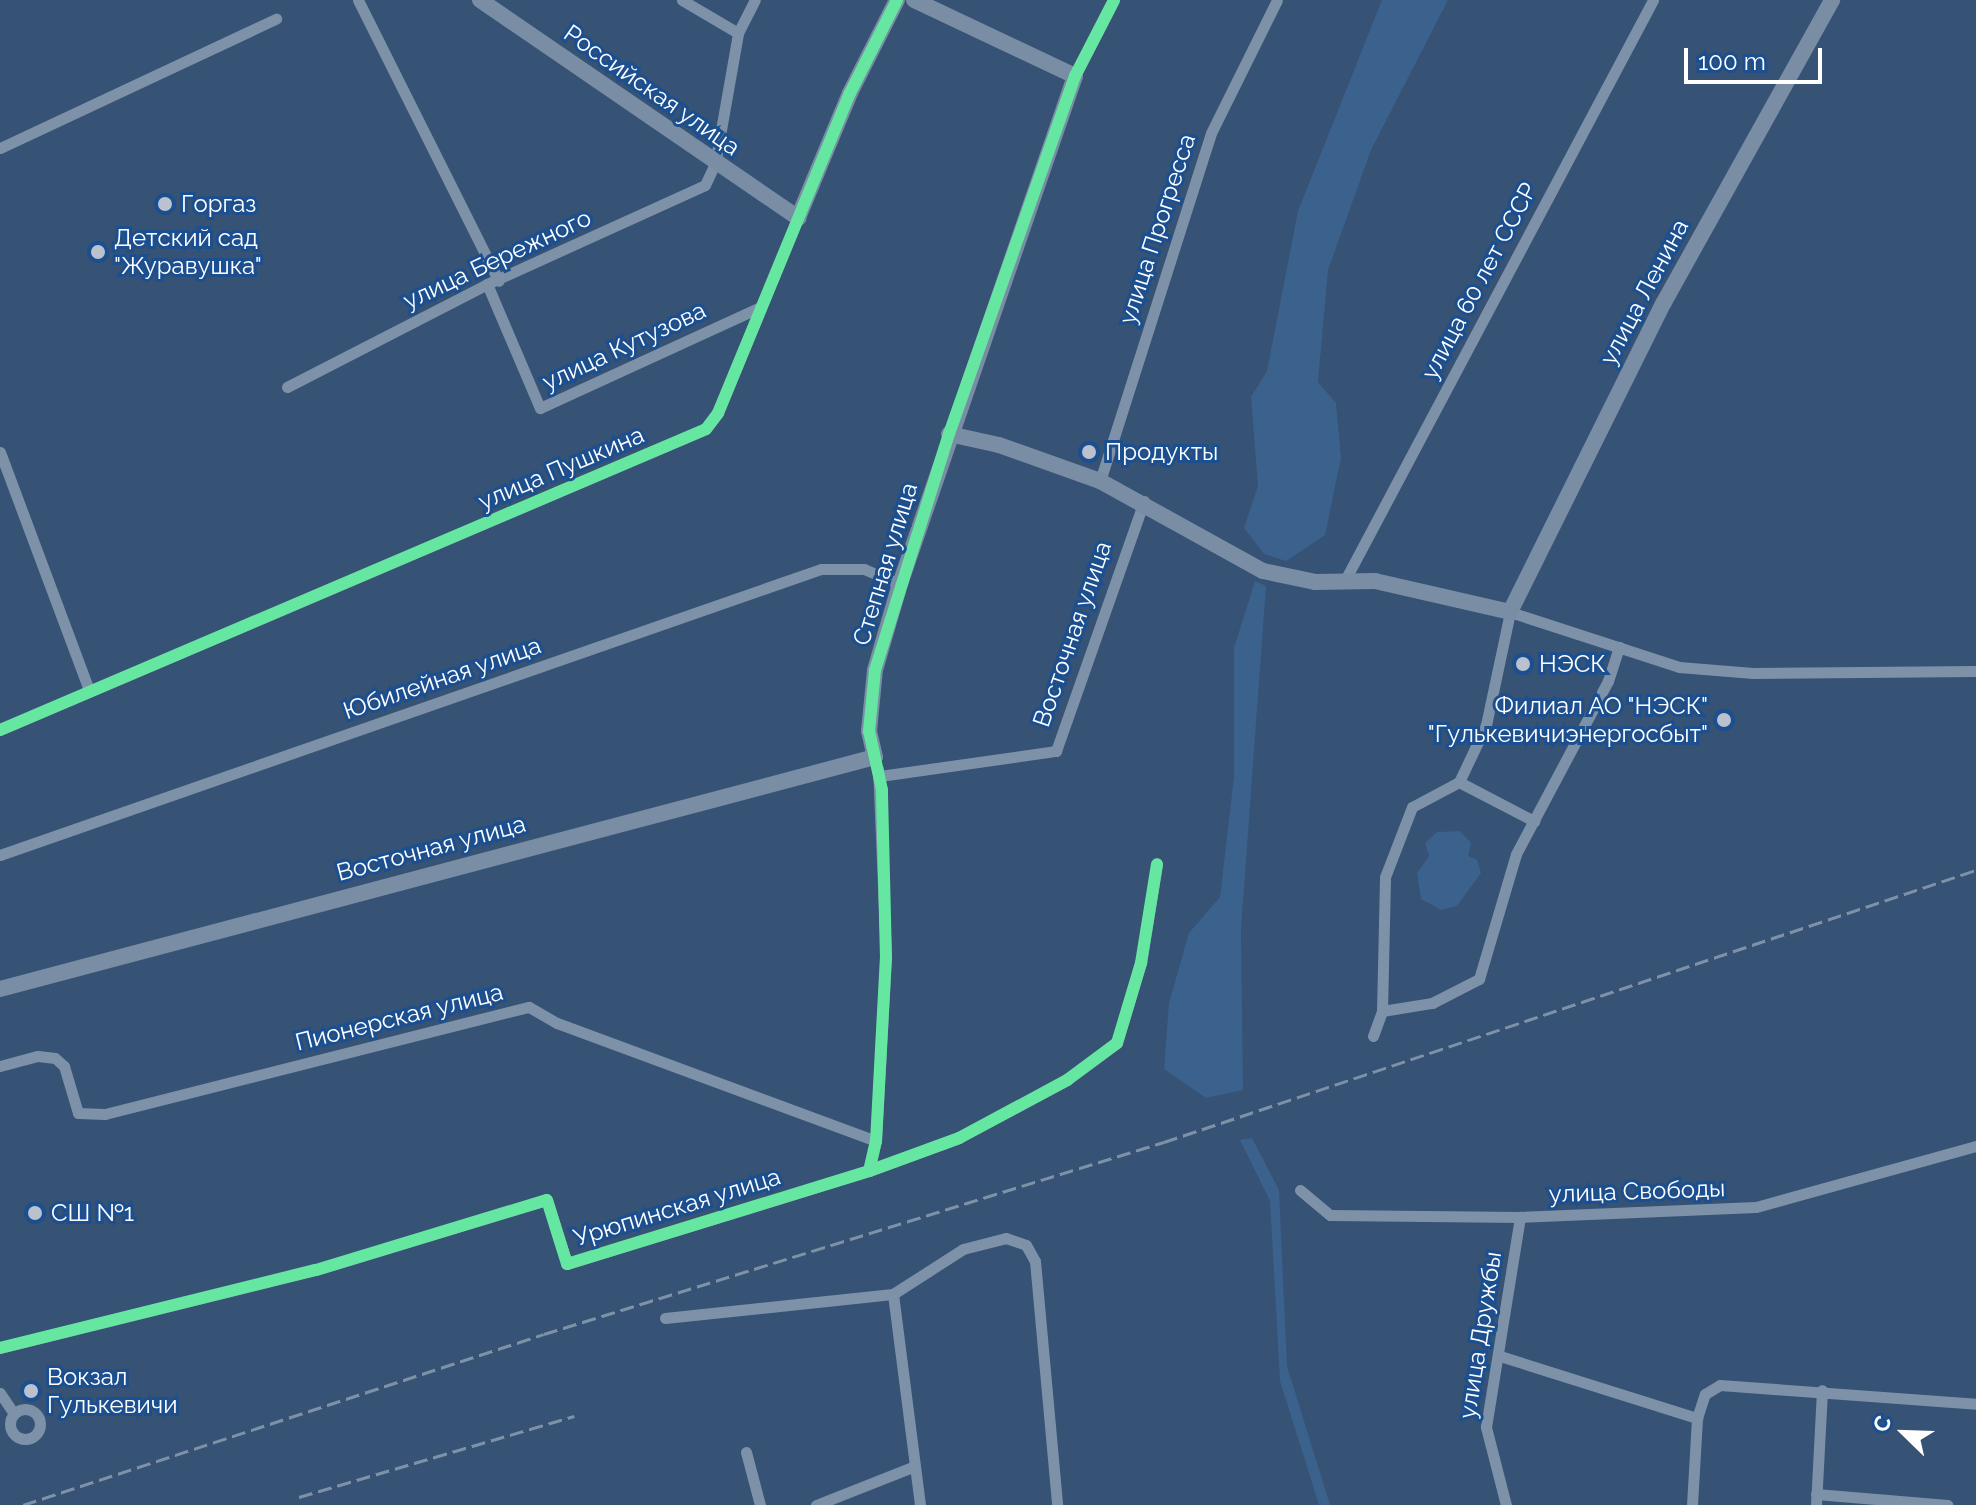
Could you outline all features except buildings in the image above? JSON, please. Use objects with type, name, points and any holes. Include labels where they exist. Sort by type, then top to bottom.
[{"type":"street","name":"улица Кутузова","points":[[358,0],[493,282],[540,408],[761,307]]},
{"type":"street","name":"Российская улица","points":[[480,0],[798,218]]},
{"type":"street","points":[[682,0],[738,33]]},
{"type":"street","points":[[715,164],[738,33],[755,0]]},
{"type":"street","name":"улица Пушкина","points":[[0,730],[706,429],[718,413],[850,93],[897,0]]},
{"type":"street","points":[[914,0],[1075,76]]},
{"type":"street","name":"Степная улица","points":[[869,1171],[876,1141],[886,958],[880,776],[869,731],[875,670],[949,434],[1075,76],[1114,0]]},
{"type":"street","name":"улица Прогресса","points":[[1100,481],[1211,133],[1277,0]]},
{"type":"street","name":"улица 60 лет СССР","points":[[1344,582],[1653,0]]},
{"type":"street","name":"улица Ленина","points":[[1459,782],[1486,725],[1510,612],[1663,304],[1832,0]]},
{"type":"street","points":[[0,148],[276,19]]},
{"type":"street","name":"улица Бережного","points":[[287,387],[493,282],[705,185],[715,164]]},
{"type":"street","points":[[949,434],[999,445],[1100,481],[1144,501],[1263,571],[1315,582],[1422,589],[1510,612],[1679,667],[1753,673],[1976,671]]},
{"type":"street","points":[[0,452],[89,690]]},
{"type":"street","name":"Восточная улица","points":[[880,776],[1056,751],[1144,501]]},
{"type":"street","name":"Юбилейная улица","points":[[0,855],[821,569],[864,569],[900,584]]},
{"type":"street","points":[[1382,1011],[1432,1003],[1479,979],[1516,854],[1608,681],[1619,647]]},
{"type":"street","name":"Восточная улица","points":[[0,989],[875,757]]},
{"type":"street","points":[[1373,1036],[1382,1011],[1385,877],[1412,807],[1459,782],[1534,821]]},
{"type":"street","name":"Урюпинская улица","points":[[0,1348],[316,1270],[547,1200],[567,1264],[869,1171],[959,1138],[1106,1056],[1129,1013],[1157,864]]},
{"type":"street","name":"Пионерская улица","points":[[0,1066],[38,1056],[55,1058],[64,1066],[78,1113],[105,1114],[529,1007],[557,1023],[876,1141]]},
{"type":"street","name":"улица Свободы","points":[[1300,1190],[1330,1215],[1520,1217],[1756,1207],[1976,1146]]},
{"type":"street","name":"улица Дружбы","points":[[1506,1505],[1486,1427],[1500,1356],[1520,1217]]},
{"type":"street","points":[[665,1318],[893,1294],[963,1249],[1006,1238],[1026,1245],[1035,1261],[1057,1505]]},
{"type":"street","points":[[893,1294],[920,1505]]},
{"type":"street","points":[[1500,1356],[1697,1418]]},
{"type":"street","points":[[1692,1505],[1697,1418],[1705,1394],[1720,1385],[1822,1390],[1976,1404]]},
{"type":"street","points":[[1822,1390],[1816,1499],[1948,1505]]},
{"type":"street","points":[[0,1393],[14,1414]]},
{"type":"street","points":[[746,1452],[760,1505]]},
{"type":"street","points":[[816,1505],[915,1466]]},
{"type":"water","points":[[1382,0],[1448,0],[1371,150],[1328,270],[1318,382],[1336,403],[1341,458],[1325,535],[1286,561],[1264,554],[1244,528],[1258,486],[1251,397],[1267,371],[1298,211]]},
{"type":"water","points":[[1255,581],[1266,586],[1241,929],[1243,1090],[1206,1098],[1164,1069],[1169,1003],[1189,933],[1220,897],[1234,777],[1234,648]]},
{"type":"water","points":[[1460,831],[1471,843],[1468,856],[1477,860],[1481,873],[1457,906],[1441,910],[1421,899],[1417,873],[1429,856],[1425,843],[1437,832]]},
{"type":"water","points":[[1252,1138],[1279,1190],[1287,1366],[1330,1505],[1319,1505],[1280,1381],[1270,1201],[1240,1140]]},
{"type":"railway","points":[[23,1505],[544,1334],[1164,1142],[1976,870]]},
{"type":"railway","points":[[299,1497],[574,1416]]},
{"type":"cycle path","points":[[0,730],[706,429],[718,413],[850,93],[897,0]]},
{"type":"cycle path","points":[[869,1171],[876,1141],[886,958],[882,790],[869,731],[875,670],[949,434],[1075,76],[1114,0]]},
{"type":"cycle path","points":[[0,1348],[316,1270],[547,1200],[567,1264],[869,1171],[959,1138],[1067,1080],[1117,1043],[1141,963],[1157,864]]},
{"type":"place","name":"Горгаз","points":[[165,204]]},
{"type":"place","name":"Детский сад \"Журавушка\"","points":[[98,252]]},
{"type":"place","name":"Продукты","points":[[1089,452]]},
{"type":"place","name":"НЭСК","points":[[1523,664]]},
{"type":"place","name":"Филиал АО \"НЭСК\" \"Гулькевичиэнергосбыт\"","points":[[1724,720]]},
{"type":"place","name":"СШ №1","points":[[35,1213]]},
{"type":"place","name":"Вокзал Гулькевичи","points":[[31,1391]]}]
